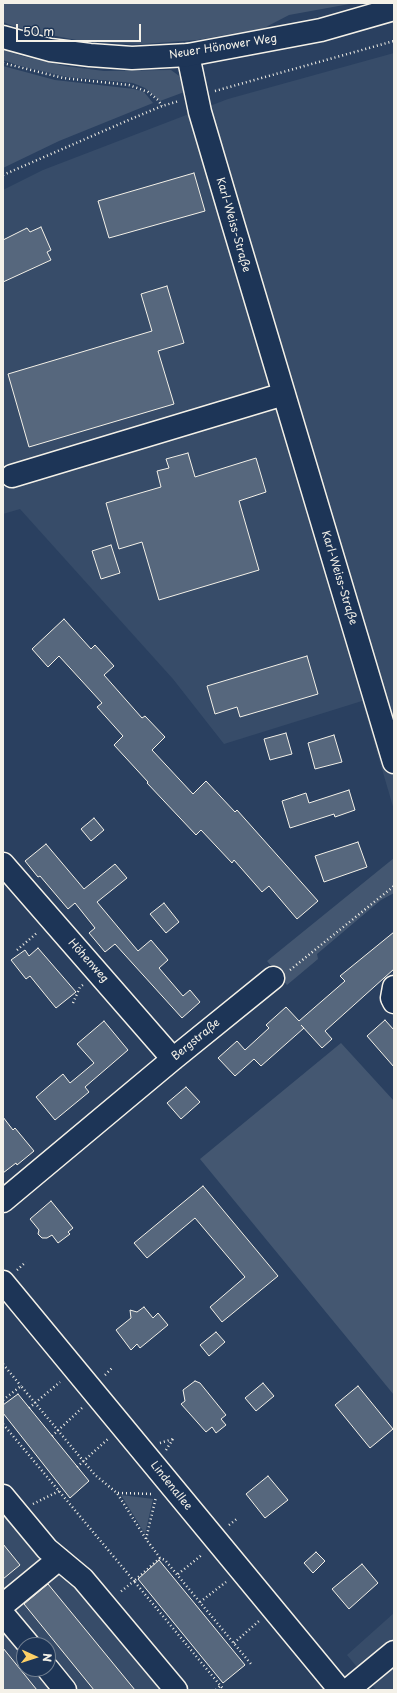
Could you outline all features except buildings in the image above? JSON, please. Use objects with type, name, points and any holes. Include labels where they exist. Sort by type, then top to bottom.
[{"type":"street","name":"Neuer Hönower Weg","points":[[3,37],[50,50],[90,55],[132,58],[188,55],[321,30],[394,9]]},
{"type":"street","name":"Karl-Weiss-Straße","points":[[188,55],[200,112],[394,762]]},
{"type":"street","points":[[12,476],[284,394]]},
{"type":"street","name":"Höhenweg","points":[[3,864],[172,1059]]},
{"type":"street","name":"Bergstraße","points":[[3,1201],[172,1059],[273,978]]},
{"type":"street","points":[[394,987],[392,998],[394,1002]]},
{"type":"street","name":"Lindenallee","points":[[10,1276],[273,1609],[340,1690]]},
{"type":"street","points":[[3,1496],[46,1549],[83,1579],[176,1690]]},
{"type":"street","points":[[3,1605],[59,1559]]},
{"type":"street","points":[[3,1614],[22,1637]]},
{"type":"street","points":[[348,1690],[394,1652]]},
{"type":"street","points":[[54,1677],[65,1690]]},
{"type":"path","points":[[3,64],[63,78],[135,87],[148,92],[158,100],[162,106]]},
{"type":"path","points":[[273,978],[289,971],[394,886]]},
{"type":"path","points":[[18,950],[52,920]]},
{"type":"path","points":[[10,1276],[26,1262]]},
{"type":"path","points":[[3,1364],[95,1476],[118,1493],[146,1539],[160,1558],[166,1560],[251,1664]]},
{"type":"path","points":[[103,1376],[113,1367]]},
{"type":"path","points":[[29,1408],[60,1382]]},
{"type":"path","points":[[3,1400],[21,1386]]},
{"type":"path","points":[[52,1436],[82,1408]]},
{"type":"path","points":[[3,1425],[224,1690]]},
{"type":"path","points":[[77,1467],[108,1439]]},
{"type":"path","points":[[159,1444],[162,1441],[173,1439],[165,1452]]},
{"type":"path","points":[[18,1514],[26,1507],[59,1491]]},
{"type":"path","points":[[118,1493],[153,1494]]},
{"type":"path","points":[[146,1539],[156,1497]]},
{"type":"path","points":[[226,1527],[238,1518]]},
{"type":"path","points":[[178,1574],[203,1554]]},
{"type":"path","points":[[104,1605],[160,1558]]},
{"type":"path","points":[[200,1602],[226,1582]]},
{"type":"path","points":[[234,1643],[273,1609]]},
{"type":"path","points":[[216,1690],[220,1686]]},
{"type":"shaded area","points":[[3,3],[355,3],[289,15],[264,28],[197,40],[143,44],[87,42],[40,33],[10,25],[3,22]]},
{"type":"shaded area","points":[[3,50],[65,66],[104,71],[171,70],[182,78],[187,91],[160,101],[145,88],[133,83],[67,77],[17,65],[3,60]]},
{"type":"shaded area","points":[[394,53],[394,810],[362,701],[224,744],[173,679],[20,509],[3,514],[3,190],[43,170],[228,99]]},
{"type":"shaded area","points":[[3,66],[55,80],[134,89],[144,92],[153,103],[59,141],[3,168]]},
{"type":"shaded area","points":[[394,858],[394,893],[381,900],[317,954],[318,959],[287,985],[267,961]]},
{"type":"shaded area","points":[[341,1043],[394,1101],[394,1395],[200,1159]]},
{"type":"shaded area","points":[[121,1495],[153,1499],[145,1534]]},
{"type":"shaded area","points":[[3,1508],[72,1578],[160,1690],[3,1690]]},
{"type":"shaded area","points":[[394,1613],[394,1690],[376,1690],[347,1655]]}]
